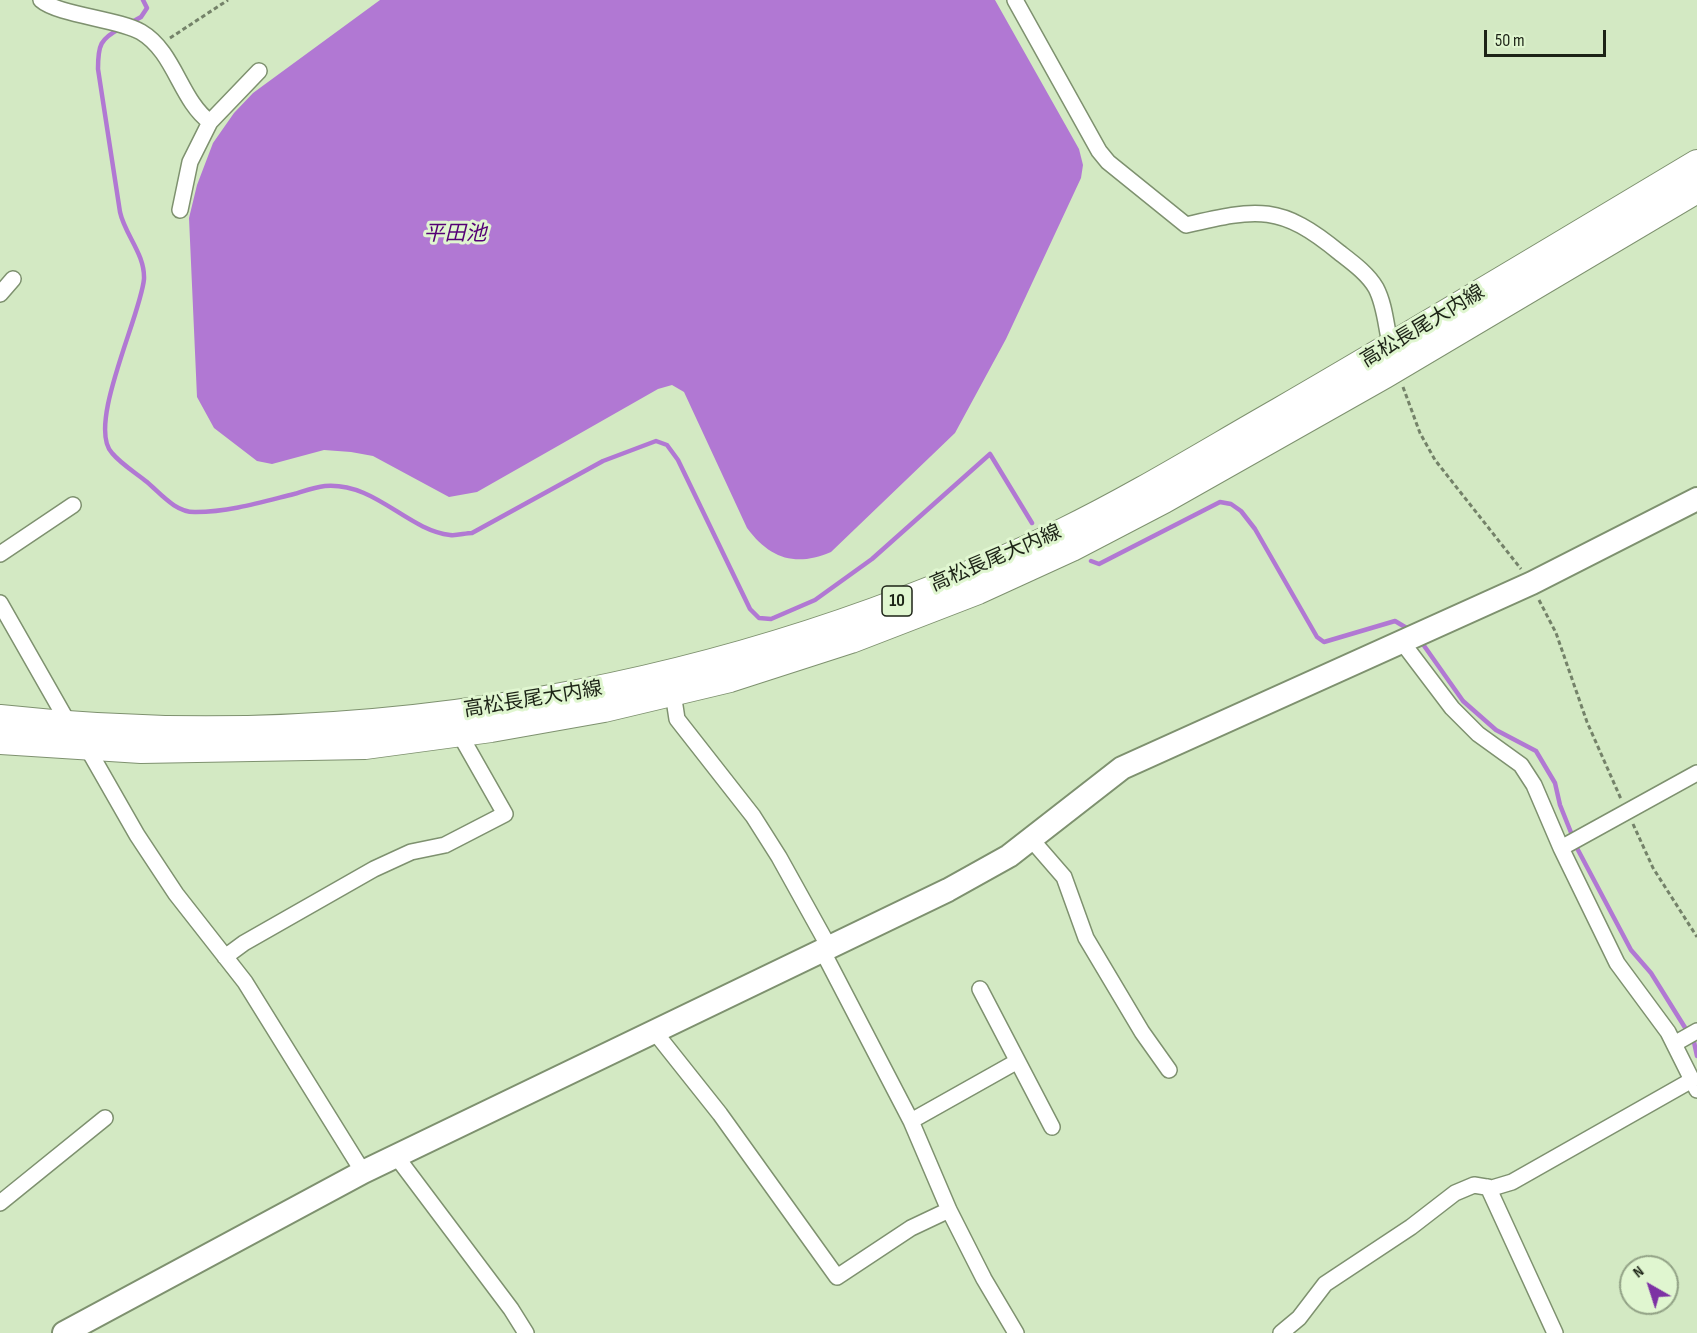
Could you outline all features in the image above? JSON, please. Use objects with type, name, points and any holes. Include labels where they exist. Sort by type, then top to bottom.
[{"type":"main road","name":"高松長尾大内線","points":[[0,741],[87,747],[195,750],[353,746],[459,733],[604,709],[730,680],[851,640],[978,591],[1072,548],[1164,500],[1394,359],[1697,163]]},
{"type":"main road","name":"高松長尾大内線","points":[[0,718],[70,726],[196,730],[365,723],[486,708],[600,690],[723,661],[843,621],[970,572],[1063,531],[1394,359],[1697,190]]},
{"type":"street","points":[[41,0],[141,32],[158,46],[198,114],[210,122]]},
{"type":"street","points":[[1015,0],[1099,151],[1108,162],[1186,225],[1234,214],[1267,212],[1313,230],[1363,272],[1376,286],[1381,298],[1394,359]]},
{"type":"street","points":[[180,210],[190,162],[210,122],[259,70]]},
{"type":"street","points":[[0,294],[13,279]]},
{"type":"street","points":[[64,1333],[363,1172],[948,890],[1009,856],[1122,768],[1532,583],[1697,499]]},
{"type":"street","points":[[0,554],[73,505]]},
{"type":"street","points":[[0,603],[70,726],[87,747],[137,836],[176,894],[225,957],[289,1048],[363,1172]]},
{"type":"street","points":[[1281,1333],[1299,1318],[1325,1284],[1411,1227],[1455,1193],[1474,1185],[1488,1187],[1512,1182],[1694,1085],[1668,1032],[1617,963],[1560,848],[1534,785],[1521,765],[1479,734],[1452,708],[1402,642]]},
{"type":"street","points":[[673,693],[677,719],[753,816],[779,857],[911,1121],[949,1210],[984,1279],[1016,1333]]},
{"type":"street","points":[[225,957],[243,943],[374,869],[411,852],[445,845],[505,814],[459,733]]},
{"type":"street","points":[[1560,848],[1697,773]]},
{"type":"street","points":[[1031,839],[1064,877],[1086,938],[1142,1032],[1168,1070]]},
{"type":"street","points":[[980,989],[1016,1062],[1052,1126]]},
{"type":"street","points":[[654,1030],[720,1114],[837,1276],[911,1228],[949,1210]]},
{"type":"street","points":[[1674,1044],[1697,1031]]},
{"type":"street","points":[[911,1121],[1016,1062]]},
{"type":"street","points":[[0,1203],[105,1118]]},
{"type":"street","points":[[396,1156],[511,1309],[526,1333]]},
{"type":"street","points":[[1488,1187],[1556,1333]]},
{"type":"path","points":[[158,46],[228,0]]},
{"type":"path","points":[[1394,359],[1420,433],[1435,460],[1532,583],[1544,614],[1556,633],[1587,722],[1626,808]]},
{"type":"path","points":[[1631,819],[1653,868],[1697,937]]},
{"type":"water","name":"平田池","points":[[380,0],[995,0],[1079,149],[1083,165],[1081,178],[1006,339],[955,433],[831,552],[818,557],[795,559],[784,557],[774,553],[756,539],[747,528],[684,392],[672,385],[658,389],[477,492],[449,497],[373,456],[351,452],[324,450],[272,464],[257,461],[214,428],[197,397],[189,218],[197,185],[213,143],[234,113],[253,93]]},
{"type":"waterway","points":[[132,22],[141,17],[147,8],[143,0]]},
{"type":"waterway","points":[[121,28],[104,39],[100,48],[98,69],[120,212],[141,261],[144,279],[141,296],[110,396],[106,419],[106,439],[112,453],[124,465],[175,506],[189,511],[208,512],[258,503],[317,487],[343,487],[375,498],[419,525],[434,531],[453,535],[472,533],[603,461],[656,441],[667,445],[678,460],[750,609],[759,618],[771,619],[815,600],[872,559],[990,454],[1032,523]]},
{"type":"waterway","points":[[1091,561],[1099,564],[1220,502],[1231,504],[1241,511],[1255,529],[1317,637],[1324,642],[1395,621],[1410,630]]},
{"type":"waterway","points":[[1420,640],[1463,701],[1496,730],[1536,751],[1555,783],[1560,805],[1578,850],[1631,950],[1651,973],[1694,1042],[1697,1056]]}]
